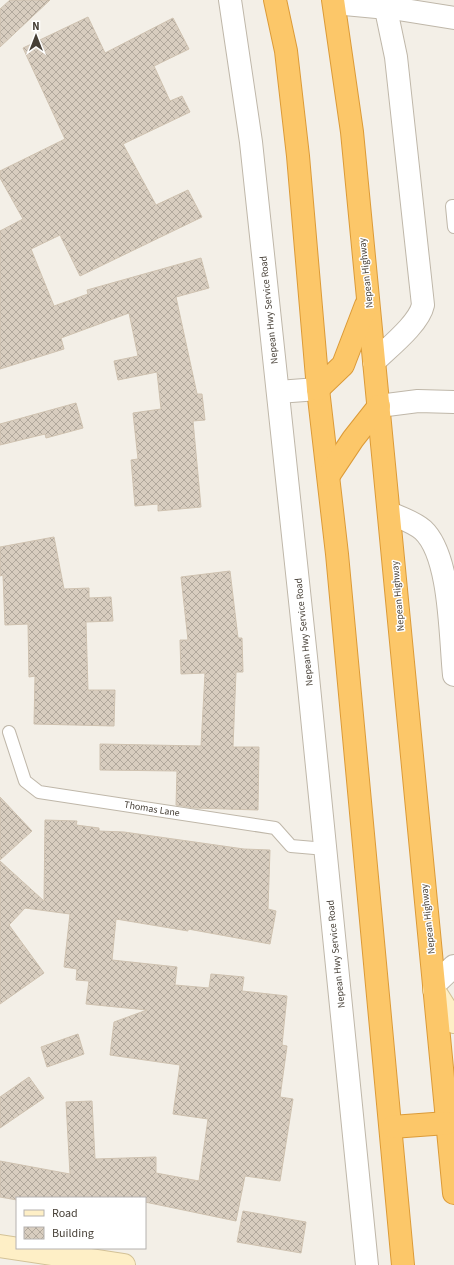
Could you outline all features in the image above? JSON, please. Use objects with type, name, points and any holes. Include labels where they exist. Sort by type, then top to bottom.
[{"type":"highway","points":[[275,0],[286,50],[291,90],[318,389],[329,475],[392,1128],[403,1265]]},
{"type":"highway","name":"Nepean Highway","points":[[334,1],[352,132],[390,513],[454,1193]]},
{"type":"highway","points":[[318,389],[339,370],[346,360],[368,297]]},
{"type":"highway","points":[[329,475],[353,439],[379,406]]},
{"type":"highway","points":[[392,1128],[447,1123]]},
{"type":"street","name":"Nepean Hwy Service Road","points":[[230,0],[251,142],[326,849],[367,1265]]},
{"type":"street","points":[[334,1],[385,4],[454,18]]},
{"type":"street","points":[[374,362],[413,323],[422,310],[423,304],[398,71],[385,4]]},
{"type":"street","points":[[278,392],[318,389]]},
{"type":"street","points":[[379,406],[418,402],[454,402]]},
{"type":"street","points":[[390,513],[423,530],[437,551],[445,576],[454,675]]},
{"type":"street","points":[[454,966],[434,987],[454,1022]]},
{"type":"street","points":[[0,1246],[16,1248]]},
{"type":"street","points":[[20,1249],[124,1265]]},
{"type":"lane","points":[[454,206],[452,206],[454,227]]},
{"type":"lane","name":"Thomas Lane","points":[[9,732],[25,781],[39,792],[275,828],[291,846],[326,849]]},
{"type":"building","points":[[10,0],[50,0],[0,47],[0,9]]},
{"type":"building","points":[[88,17],[105,53],[173,18],[189,49],[154,66],[170,101],[182,96],[190,112],[123,144],[156,205],[188,190],[202,217],[80,276],[60,235],[31,249],[54,306],[88,294],[87,290],[201,258],[209,288],[176,297],[197,394],[202,394],[205,420],[193,421],[201,507],[158,511],[158,504],[135,506],[131,460],[138,459],[133,413],[161,409],[157,372],[118,380],[114,361],[138,356],[129,313],[61,338],[64,349],[0,369],[0,231],[23,219],[0,178],[0,171],[65,139],[23,48]]},
{"type":"building","points":[[76,403],[83,428],[46,438],[45,434],[0,445],[0,424]]},
{"type":"building","points":[[54,537],[64,589],[89,588],[89,598],[111,597],[113,621],[86,622],[88,690],[115,690],[114,726],[34,724],[35,676],[29,677],[28,624],[5,625],[3,575],[0,576],[0,547]]},
{"type":"building","points":[[230,571],[238,638],[242,638],[243,672],[236,672],[233,747],[259,747],[258,810],[194,808],[176,805],[177,771],[100,770],[100,744],[201,746],[205,673],[181,674],[180,640],[188,640],[181,577]]},
{"type":"building","points":[[0,797],[32,831],[0,860]]},
{"type":"building","points":[[45,820],[77,821],[76,825],[99,828],[99,831],[124,832],[244,849],[270,850],[268,909],[276,911],[270,944],[188,929],[188,931],[116,919],[112,960],[177,967],[175,985],[209,988],[211,974],[244,977],[242,991],[287,996],[282,1045],[287,1046],[280,1097],[293,1099],[280,1181],[245,1176],[236,1221],[146,1202],[146,1197],[16,1197],[16,1200],[0,1197],[0,1161],[70,1174],[66,1102],[92,1101],[95,1159],[156,1157],[156,1173],[199,1181],[208,1119],[173,1114],[180,1065],[110,1055],[114,1022],[147,1010],[86,1004],[89,981],[76,980],[77,969],[64,967],[70,914],[25,908],[9,925],[44,973],[0,1004],[0,861],[44,901]]},
{"type":"building","points":[[78,1034],[84,1054],[47,1067],[41,1047]]},
{"type":"building","points":[[29,1077],[44,1098],[0,1128],[0,1097]]},
{"type":"building","points":[[243,1211],[306,1222],[301,1253],[237,1242]]}]
